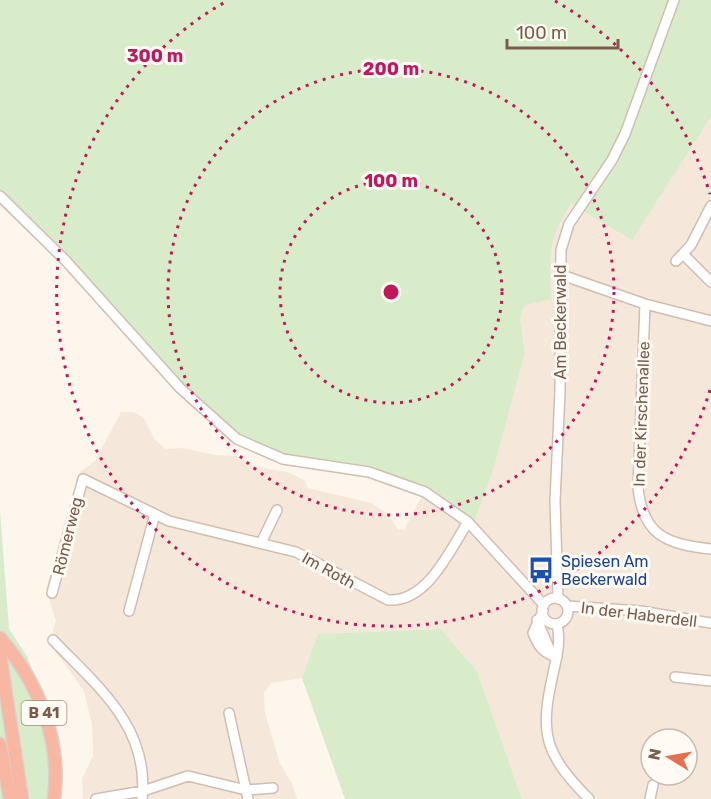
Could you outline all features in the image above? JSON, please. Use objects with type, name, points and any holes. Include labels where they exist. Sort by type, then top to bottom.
[{"type":"highway","name":"B 41","points":[[0,638],[21,664],[43,708],[51,738],[55,768],[54,799]]},
{"type":"highway","points":[[0,655],[22,799]]},
{"type":"highway","points":[[8,710],[31,799]]},
{"type":"highway","points":[[0,744],[10,799]]},
{"type":"street","name":"Am Beckerwald","points":[[558,599],[555,501],[561,379],[559,274],[561,250],[569,224],[612,160],[625,134],[674,0]]},
{"type":"street","points":[[0,196],[66,261],[180,388],[237,439],[283,459],[369,472],[425,492],[468,522],[543,608],[547,621],[557,624]]},
{"type":"street","points":[[711,206],[680,258],[711,282]]},
{"type":"street","points":[[559,274],[645,304],[711,321]]},
{"type":"street","name":"In der Kirschenallee","points":[[645,304],[640,505],[647,523],[669,541],[683,546],[711,549]]},
{"type":"street","name":"Im Roth","points":[[83,479],[170,521],[296,552],[378,597],[396,601],[419,590],[430,580],[468,522]]},
{"type":"street","name":"Römerweg","points":[[52,593],[83,479]]},
{"type":"street","points":[[261,543],[277,510]]},
{"type":"street","points":[[129,612],[155,514]]},
{"type":"street","points":[[554,656],[545,653],[537,643],[534,633],[543,608],[550,600],[558,599],[567,606],[566,617],[557,624]]},
{"type":"street","name":"In der Haberdell","points":[[567,606],[641,611],[711,623]]},
{"type":"street","points":[[557,624],[561,640],[554,656],[546,705],[548,738],[553,756],[589,799]]},
{"type":"street","points":[[53,640],[119,710],[142,768],[142,795]]},
{"type":"street","points":[[675,677],[711,681]]},
{"type":"street","points":[[229,713],[247,794]]},
{"type":"street","points":[[96,799],[142,795],[188,776],[247,794],[273,788]]},
{"type":"shaded area","points":[[711,117],[711,799],[522,799],[477,671],[441,629],[319,634],[302,678],[271,683],[264,693],[265,713],[280,764],[292,783],[297,799],[83,799],[82,779],[93,756],[92,725],[84,691],[51,645],[50,639],[56,621],[46,589],[80,472],[95,461],[121,412],[133,412],[143,417],[155,440],[166,449],[183,448],[215,455],[237,456],[256,467],[288,472],[304,480],[308,488],[371,503],[387,513],[398,529],[404,530],[425,490],[525,352],[520,318],[525,305],[550,275],[550,254],[555,229],[570,204],[632,239]]},
{"type":"green space","points":[[0,0],[711,0],[711,117],[632,240],[571,204],[563,217],[551,250],[551,299],[525,305],[520,318],[525,352],[494,467],[473,525],[425,490],[371,466],[283,454],[237,437],[186,388],[43,231],[0,192]]},
{"type":"green space","points":[[0,510],[9,629],[27,656],[54,725],[61,761],[59,799],[0,799]]},
{"type":"green space","points":[[441,629],[477,671],[522,799],[345,799],[302,678],[318,634]]},
{"type":"place","name":"Spiesen Am Beckerwald","points":[[541,570]]}]
